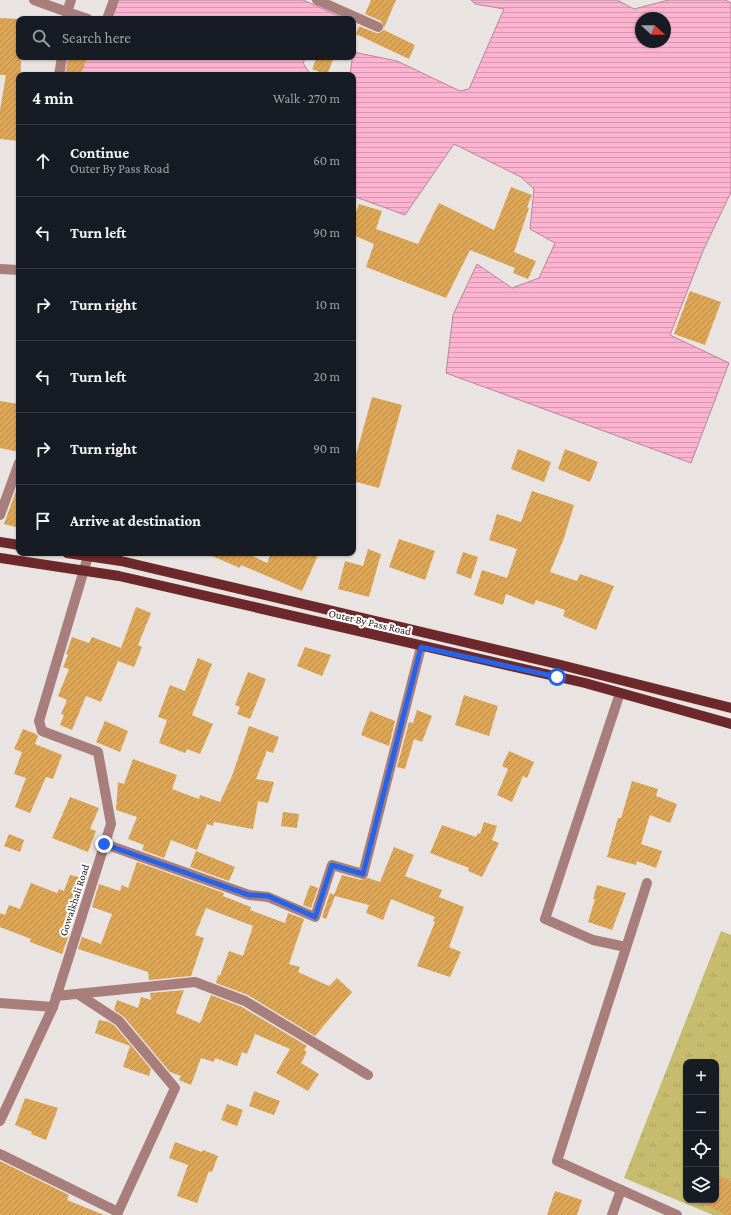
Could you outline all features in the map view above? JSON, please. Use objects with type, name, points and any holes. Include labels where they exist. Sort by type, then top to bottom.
[{"type":"main road","points":[[0,542],[16,545]]},
{"type":"main road","name":"Outer By Pass Road","points":[[94,556],[553,663],[731,708]]},
{"type":"main road","name":"Outer By Pass Road","points":[[0,558],[120,576],[421,647],[585,683],[731,724]]},
{"type":"street","points":[[34,0],[67,16],[71,0]]},
{"type":"street","points":[[108,16],[114,0]]},
{"type":"street","points":[[317,0],[353,16]]},
{"type":"street","points":[[356,17],[378,27]]},
{"type":"street","points":[[60,72],[62,60]]},
{"type":"street","points":[[0,269],[16,270]]},
{"type":"street","points":[[0,515],[16,471]]},
{"type":"street","name":"Gowalkhali Road","points":[[0,1122],[53,1007],[111,824],[98,752],[42,731],[39,721],[89,556]]},
{"type":"street","points":[[104,844],[249,895],[268,896],[315,917],[332,865],[363,874],[421,647]]},
{"type":"street","points":[[620,693],[545,919],[593,940],[626,947]]},
{"type":"street","points":[[646,883],[557,1161],[677,1215]]},
{"type":"street","points":[[56,996],[195,982],[245,1001],[368,1075]]},
{"type":"street","points":[[0,1154],[117,1214],[175,1088],[119,1020],[78,994]]},
{"type":"street","points":[[0,1003],[53,1007]]},
{"type":"street","points":[[612,1215],[621,1190]]},
{"type":"green space","points":[[721,931],[731,935],[731,1215],[713,1215],[684,1203],[719,1203],[719,1059],[683,1059],[683,1203],[624,1178]]},
{"type":"shaded area","points":[[118,0],[303,0],[339,16],[111,16]]},
{"type":"shaded area","points":[[471,0],[617,0],[634,9],[669,0],[725,0],[731,3],[731,192],[703,251],[670,335],[729,363],[691,463],[446,373],[453,315],[477,264],[512,288],[539,278],[555,243],[530,229],[534,189],[521,177],[454,144],[405,215],[356,197],[356,72],[350,72],[352,60],[356,60],[356,53],[397,61],[460,91],[469,89],[504,9],[475,4]]},
{"type":"shaded area","points":[[64,60],[304,60],[303,63],[309,72],[62,72]]},
{"type":"building","points":[[371,0],[396,0],[384,28],[381,21],[365,14]]},
{"type":"building","points":[[0,18],[16,19],[16,60],[21,60],[21,72],[16,72],[16,141],[0,139],[0,110],[6,75],[0,75]]},
{"type":"building","points":[[359,26],[376,33],[384,30],[415,45],[409,59],[356,34]]},
{"type":"building","points":[[68,60],[87,60],[81,72],[66,72]]},
{"type":"building","points":[[316,60],[333,60],[328,72],[320,72],[312,69]]},
{"type":"building","points":[[511,187],[532,195],[514,252],[536,261],[528,279],[513,273],[515,268],[470,250],[446,298],[366,267],[374,244],[356,236],[356,212],[359,204],[382,211],[376,229],[418,244],[439,203],[494,230]]},
{"type":"building","points":[[690,291],[721,302],[705,345],[674,334]]},
{"type":"building","points":[[372,397],[402,405],[379,488],[356,482],[356,455]]},
{"type":"building","points":[[0,401],[16,404],[16,451],[0,448]]},
{"type":"building","points":[[518,449],[551,462],[544,482],[511,469]]},
{"type":"building","points":[[565,449],[598,462],[590,482],[558,469]]},
{"type":"building","points":[[16,491],[16,527],[4,524]]},
{"type":"building","points":[[532,491],[574,505],[564,538],[550,572],[577,581],[580,574],[614,586],[596,630],[563,616],[565,610],[536,600],[534,605],[506,594],[503,605],[474,595],[482,570],[507,578],[517,549],[489,540],[497,514],[521,522]]},
{"type":"building","points":[[399,539],[435,551],[425,580],[389,567]]},
{"type":"building","points":[[368,549],[381,554],[369,597],[338,589],[345,561],[363,566]]},
{"type":"building","points":[[463,552],[478,557],[471,579],[456,573]]},
{"type":"building","points":[[212,556],[252,556],[267,563],[270,556],[318,556],[302,591],[241,565],[240,568]]},
{"type":"building","points":[[136,607],[151,613],[138,645],[142,647],[134,667],[118,661],[101,702],[86,696],[72,730],[60,725],[64,715],[61,714],[67,700],[58,696],[69,669],[63,667],[68,655],[66,654],[72,637],[89,643],[92,637],[121,648]]},
{"type":"building","points":[[305,647],[331,655],[322,676],[297,666]]},
{"type":"building","points":[[198,658],[212,664],[192,715],[213,724],[200,754],[187,749],[185,753],[159,743],[167,720],[158,717],[170,685],[185,691]]},
{"type":"building","points":[[248,672],[266,679],[250,719],[237,714],[240,707],[235,705]]},
{"type":"building","points":[[464,695],[498,706],[489,736],[455,725]]},
{"type":"building","points":[[417,710],[432,716],[422,742],[414,739],[405,769],[397,767],[409,722],[413,723]]},
{"type":"building","points":[[370,711],[395,721],[389,746],[361,735]]},
{"type":"building","points":[[105,721],[128,731],[120,752],[96,742]]},
{"type":"building","points":[[249,726],[279,737],[273,753],[267,751],[256,779],[274,782],[268,803],[258,801],[253,829],[214,822],[213,826],[207,824],[197,850],[171,840],[164,858],[142,850],[144,845],[128,839],[137,817],[116,810],[118,782],[124,784],[133,759],[177,775],[172,789],[199,799],[200,795],[220,802],[232,776]]},
{"type":"building","points":[[23,729],[38,736],[35,744],[62,755],[53,779],[46,777],[30,813],[15,807],[26,778],[14,774],[22,752],[14,749]]},
{"type":"building","points":[[509,751],[534,762],[527,778],[523,776],[512,802],[497,795],[508,769],[502,766]]},
{"type":"building","points":[[632,781],[658,789],[656,796],[677,804],[670,823],[650,815],[649,818],[641,844],[662,851],[656,868],[637,861],[636,865],[607,857],[618,818],[621,818]]},
{"type":"building","points":[[70,797],[99,808],[90,829],[96,831],[88,852],[52,838]]},
{"type":"building","points":[[283,812],[299,814],[297,828],[281,826]]},
{"type":"building","points":[[484,822],[497,826],[492,840],[499,843],[482,877],[468,871],[469,868],[430,853],[442,825],[476,837],[478,833],[480,834]]},
{"type":"building","points":[[9,834],[24,840],[20,852],[4,846]]},
{"type":"building","points":[[394,847],[414,855],[405,876],[442,890],[439,897],[464,907],[449,947],[461,952],[450,977],[417,966],[435,922],[433,921],[435,917],[391,899],[383,920],[366,913],[369,905],[335,896],[326,919],[322,917],[330,893],[334,895],[342,875],[361,880],[368,878],[380,882]]},
{"type":"building","points":[[196,851],[235,867],[229,881],[190,867]]},
{"type":"building","points":[[137,862],[224,893],[223,896],[251,907],[250,910],[285,923],[288,913],[304,919],[289,964],[300,967],[298,972],[329,986],[337,978],[352,992],[315,1036],[248,995],[216,983],[229,951],[243,956],[253,926],[206,908],[195,935],[204,938],[191,976],[149,980],[148,972],[78,949],[82,937],[101,944],[112,914],[92,907],[99,884],[120,891],[122,885],[128,888]]},
{"type":"building","points":[[70,875],[87,879],[68,932],[70,932],[62,954],[30,942],[31,939],[0,927],[0,913],[5,915],[9,905],[20,909],[31,883],[57,893],[59,889],[64,891]]},
{"type":"building","points":[[310,885],[318,888],[311,908],[303,905]]},
{"type":"building","points":[[597,885],[626,893],[612,930],[588,922],[595,899],[593,899]]},
{"type":"building","points":[[184,990],[176,1013],[200,1023],[211,995],[242,1007],[307,1046],[304,1050],[307,1052],[301,1063],[319,1074],[308,1091],[276,1073],[290,1049],[255,1034],[247,1054],[242,1052],[237,1066],[215,1058],[214,1062],[201,1058],[191,1085],[179,1080],[181,1076],[170,1072],[124,1017],[114,1010],[117,1000],[138,1008],[141,997],[151,1000],[150,993]]},
{"type":"building","points":[[99,1020],[109,1022],[115,1026],[151,1069],[149,1076],[123,1067],[130,1046],[95,1033]]},
{"type":"building","points":[[254,1091],[280,1101],[274,1115],[249,1106]]},
{"type":"building","points":[[25,1098],[58,1108],[46,1140],[15,1125]]},
{"type":"building","points":[[227,1104],[243,1110],[237,1126],[221,1120]]},
{"type":"building","points":[[175,1142],[218,1156],[212,1172],[209,1171],[197,1203],[177,1196],[188,1165],[169,1158]]},
{"type":"building","points":[[0,1161],[69,1195],[67,1200],[104,1215],[0,1215]]},
{"type":"building","points":[[719,1175],[731,1181],[731,1215],[726,1215],[700,1203],[719,1203]]},
{"type":"building","points":[[555,1191],[582,1200],[577,1215],[547,1215]]},
{"type":"route","points":[[104,844],[249,895],[268,896],[315,917],[332,865],[363,874],[421,647],[557,677]]}]
